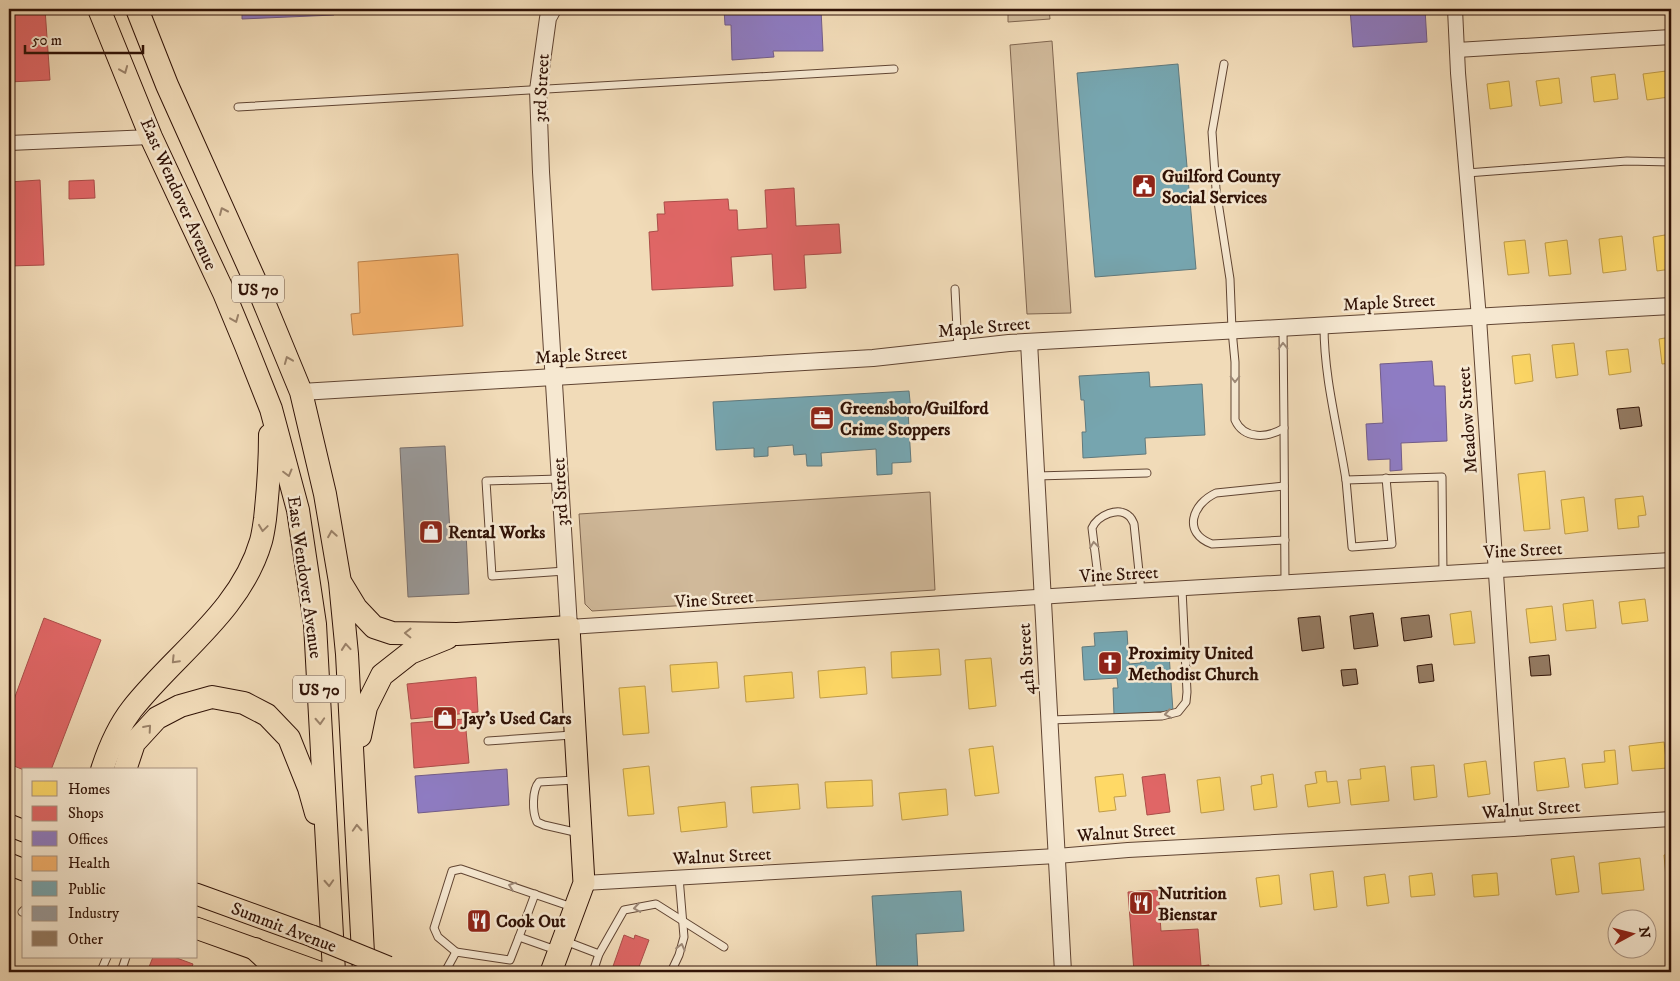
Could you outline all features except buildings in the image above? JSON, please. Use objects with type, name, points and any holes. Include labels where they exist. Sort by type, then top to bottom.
[{"type":"highway","name":"East Wendover Avenue","points":[[99,9],[151,137],[224,293],[246,346],[271,410],[298,510],[315,624],[334,972]]},
{"type":"highway","name":"East Wendover Avenue","points":[[137,9],[167,85],[256,283],[301,392],[325,494],[340,582],[347,654],[364,972]]},
{"type":"highway","points":[[246,346],[275,383],[301,392]]},
{"type":"highway","points":[[103,768],[111,744],[131,710],[159,677],[222,611],[246,578],[262,541],[269,486],[271,410]]},
{"type":"highway","points":[[340,582],[356,608],[374,628],[392,633],[457,634],[568,627]]},
{"type":"highway","points":[[353,766],[366,707],[382,675],[410,653],[457,634]]},
{"type":"highway","points":[[126,768],[134,743],[157,718],[180,706],[212,697],[244,704],[267,716],[289,738],[310,788],[327,855]]},
{"type":"highway","points":[[255,949],[280,972]]},
{"type":"main road","name":"3rd Street","points":[[551,972],[584,883],[568,627]]},
{"type":"main road","points":[[9,825],[22,830]]},
{"type":"main road","points":[[9,864],[22,869]]},
{"type":"main road","name":"Summit Avenue","points":[[198,895],[312,936],[393,970]]},
{"type":"main road","name":"Summit Avenue","points":[[198,929],[314,970]]},
{"type":"street","name":"3rd Street","points":[[553,9],[548,18],[538,90],[541,172],[568,627]]},
{"type":"street","name":"Meadow Street","points":[[1455,9],[1497,570],[1513,829]]},
{"type":"street","points":[[1457,50],[1671,37]]},
{"type":"street","points":[[9,144],[151,137]]},
{"type":"street","name":"Maple Street","points":[[301,392],[873,358],[1029,342],[1671,306]]},
{"type":"street","name":"4th Street","points":[[1029,342],[1063,972]]},
{"type":"street","name":"Vine Street","points":[[568,627],[1100,593],[1671,560]]},
{"type":"street","name":"Walnut Street","points":[[584,883],[1671,819]]},
{"type":"lane","points":[[1224,64],[1212,132],[1216,189],[1230,279],[1235,362],[1235,420],[1238,427],[1244,432],[1255,435],[1276,433],[1284,428]]},
{"type":"lane","points":[[238,107],[894,69]]},
{"type":"lane","points":[[1467,173],[1627,162],[1671,162]]},
{"type":"lane","points":[[955,289],[958,348]]},
{"type":"lane","points":[[1324,326],[1324,349],[1346,480],[1352,547],[1392,544],[1386,478]]},
{"type":"lane","points":[[1283,328],[1286,583]]},
{"type":"lane","points":[[1036,476],[1147,473]]},
{"type":"lane","points":[[1346,480],[1442,476],[1443,574]]},
{"type":"lane","points":[[560,479],[486,482],[492,576],[565,571]]},
{"type":"lane","points":[[1284,486],[1216,493],[1206,497],[1199,505],[1193,521],[1203,541],[1212,544],[1285,540]]},
{"type":"lane","points":[[1100,593],[1092,528],[1095,522],[1102,517],[1116,512],[1130,516],[1134,524],[1141,591]]},
{"type":"lane","points":[[1050,720],[1162,716],[1178,712],[1186,702],[1187,692],[1182,589]]},
{"type":"lane","points":[[488,741],[575,735]]},
{"type":"lane","points":[[578,780],[539,782],[534,796],[535,818],[537,822],[544,825],[581,834]]},
{"type":"lane","points":[[535,894],[510,960],[456,952],[438,937],[434,928],[452,871],[461,869],[535,894],[574,908]]},
{"type":"lane","points":[[671,972],[679,955],[684,937],[679,877]]},
{"type":"lane","points":[[593,972],[599,954],[624,910],[656,904],[724,946]]},
{"type":"lane","points":[[519,937],[599,954]]},
{"type":"lane","points":[[445,972],[456,952]]},
{"type":"lane","points":[[102,971],[107,958]]},
{"type":"lane","points":[[121,972],[126,958]]},
{"type":"shaded area","points":[[1008,9],[1049,9],[1050,19],[1008,22]]},
{"type":"shaded area","points":[[1052,41],[1071,313],[1027,314],[1010,45]]},
{"type":"shaded area","points":[[930,492],[935,590],[592,611],[585,604],[579,514]]},
{"type":"place","name":"Guilford County Social Services","points":[[1144,186]]},
{"type":"place","name":"Greensboro/Guilford Crime Stoppers","points":[[822,418]]},
{"type":"place","name":"Rental Works","points":[[431,532]]},
{"type":"place","name":"Proximity United Methodist Church","points":[[1110,663]]},
{"type":"place","name":"Jay's Used Cars","points":[[445,718]]},
{"type":"place","name":"Nutrition Bienstar","points":[[1141,903]]},
{"type":"place","name":"Cook Out","points":[[479,921]]}]
